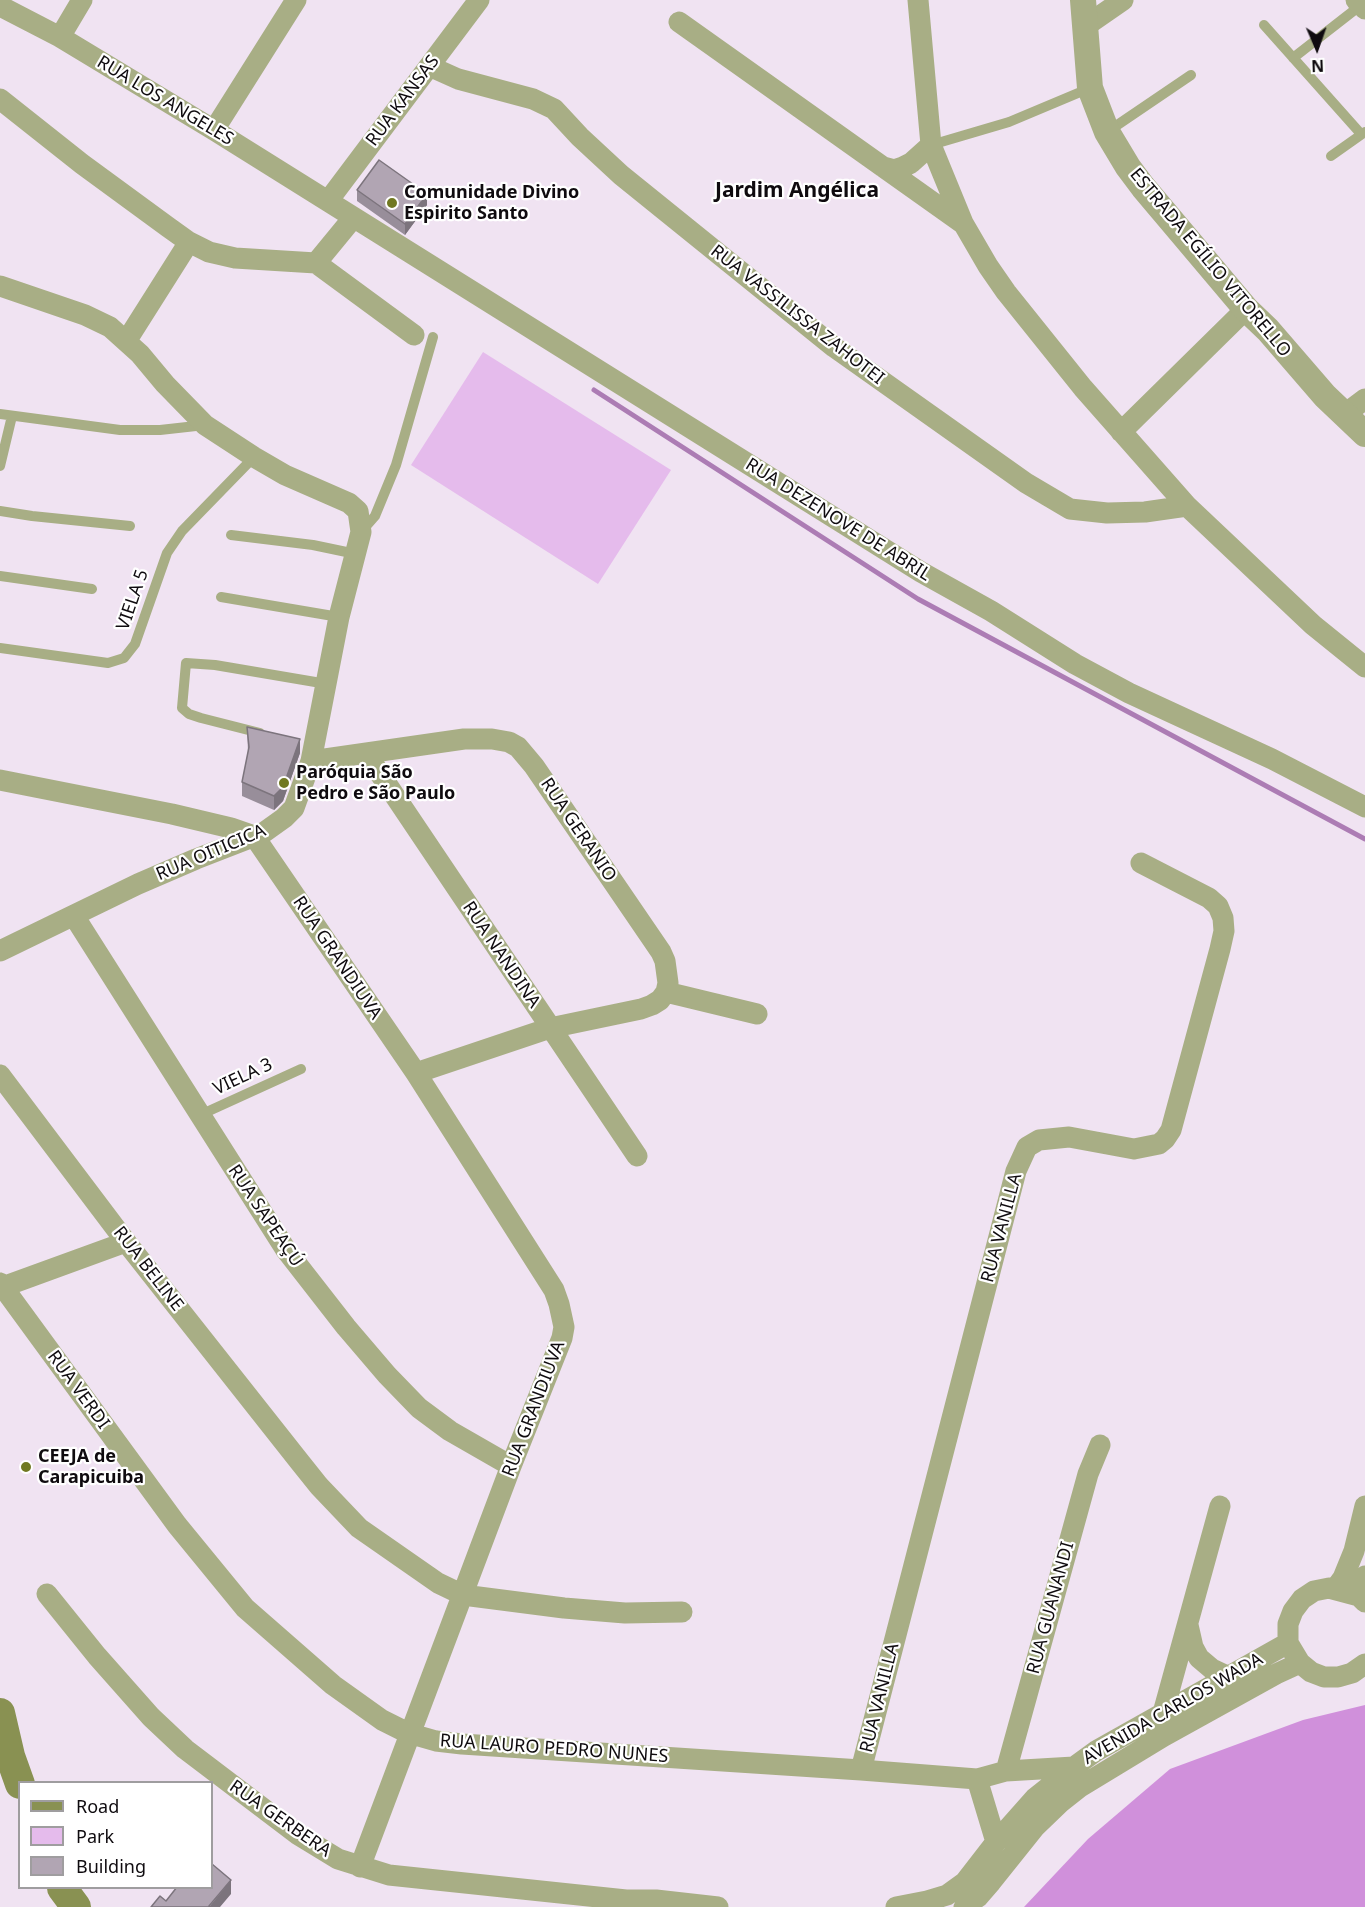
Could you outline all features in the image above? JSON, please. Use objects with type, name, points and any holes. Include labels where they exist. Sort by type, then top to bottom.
[{"type":"main road","points":[[0,1713],[5,1760],[18,1781]]},
{"type":"main road","points":[[63,1889],[76,1907]]},
{"type":"street","points":[[60,37],[82,0]]},
{"type":"street","points":[[214,129],[296,0]]},
{"type":"street","name":"RUA KANSAS","points":[[328,201],[478,0]]},
{"type":"street","points":[[918,0],[931,145],[963,224],[1006,292],[1120,432],[1187,506],[1313,625],[1365,667]]},
{"type":"street","name":"ESTRADA EGÍLIO VITORELLO","points":[[1083,0],[1090,88],[1107,132],[1143,187],[1246,309],[1268,330],[1325,396],[1365,434]]},
{"type":"street","points":[[1084,27],[1123,0]]},
{"type":"street","name":"RUA LOS ANGELES","points":[[0,6],[60,37],[214,129],[328,201]]},
{"type":"street","points":[[679,22],[963,224]]},
{"type":"street","name":"RUA VASSILISSA ZAHOTEI","points":[[429,66],[479,86],[533,99],[554,109],[621,176],[834,347],[1026,483],[1070,509],[1107,513],[1145,512],[1187,506]]},
{"type":"street","points":[[0,99],[82,164],[189,242],[208,252],[235,258],[316,263],[424,337]]},
{"type":"street","points":[[883,167],[894,170],[903,167],[931,145]]},
{"type":"street","name":"RUA DEZENOVE DE ABRIL","points":[[328,201],[921,572],[991,611],[1075,664],[1129,693],[1272,759],[1365,807]]},
{"type":"street","points":[[316,263],[353,218]]},
{"type":"street","points":[[127,340],[189,242]]},
{"type":"street","points":[[0,286],[85,315],[110,327],[127,340],[205,425],[254,458],[285,475],[349,503],[358,511],[361,532]]},
{"type":"street","points":[[1120,432],[1246,309]]},
{"type":"street","points":[[1345,414],[1365,399]]},
{"type":"street","name":"RUA OITICICA","points":[[0,951],[186,863],[254,836],[276,825],[294,808],[327,684],[339,617],[361,532]]},
{"type":"street","name":"RUA GERANIO","points":[[309,750],[366,753],[465,739],[492,739],[509,742],[518,747],[534,766],[661,952],[667,970],[666,992]]},
{"type":"street","name":"RUA NANDINA","points":[[366,753],[637,1156]]},
{"type":"street","points":[[0,780],[172,813],[254,836]]},
{"type":"street","name":"RUA GRANDIUVA","points":[[254,836],[416,1073],[554,1290],[564,1327],[562,1338],[511,1466],[360,1867]]},
{"type":"street","name":"RUA VANILLA","points":[[861,1770],[1016,1171],[1027,1147],[1039,1140],[1069,1137],[1134,1149],[1159,1144],[1171,1130],[1220,950],[1224,931],[1223,918],[1218,906],[1209,898],[1141,862]]},
{"type":"street","name":"RUA SAPEAÇÚ","points":[[74,916],[286,1250],[387,1375],[419,1408],[450,1431],[511,1466]]},
{"type":"street","points":[[416,1073],[550,1029],[641,1009],[660,1000],[666,992],[757,1014]]},
{"type":"street","name":"RUA BELINE","points":[[0,1075],[126,1242],[299,1461],[359,1528],[438,1583],[463,1595],[625,1613],[682,1612]]},
{"type":"street","points":[[1,1286],[126,1242]]},
{"type":"street","name":"RUA VERDI","points":[[1,1286],[177,1525]]},
{"type":"street","name":"RUA GUANANDI","points":[[1006,1771],[1088,1474],[1100,1445]]},
{"type":"street","points":[[1163,1713],[1220,1506]]},
{"type":"street","points":[[1335,1589],[1343,1578],[1354,1551],[1365,1506]]},
{"type":"street","name":"RUA LAURO PEDRO NUNES","points":[[177,1525],[245,1608],[276,1636],[333,1685],[382,1720],[409,1734],[436,1741],[462,1744],[977,1779],[1006,1771],[1074,1767]]},
{"type":"street","points":[[1363,1591],[1329,1588],[1314,1592],[1302,1599],[1293,1611],[1288,1624],[1288,1643],[1300,1663],[1317,1674],[1338,1677],[1352,1673],[1365,1664]]},
{"type":"street","name":"RUA GERBERA","points":[[47,1594],[97,1656],[151,1717],[185,1749],[297,1834],[338,1859],[389,1875],[626,1900],[656,1900],[718,1907]]},
{"type":"street","points":[[1188,1621],[1190,1636],[1199,1658],[1212,1669],[1229,1677]]},
{"type":"street","name":"AVENIDA CARLOS WADA","points":[[896,1907],[947,1895],[965,1882],[1035,1798],[1074,1767],[1096,1751],[1288,1643]]},
{"type":"street","name":"AVENIDA CARLOS WADA","points":[[964,1907],[978,1897],[992,1882],[1035,1827],[1060,1802],[1080,1787],[1164,1736],[1300,1663]]},
{"type":"street","points":[[977,1779],[996,1842]]},
{"type":"street","name":"RUA GERBERA","points":[[626,1900],[651,1907]]},
{"type":"lane","points":[[1293,58],[1361,5]]},
{"type":"lane","points":[[1264,26],[1363,133],[1331,156]]},
{"type":"lane","points":[[1107,132],[1191,75]]},
{"type":"lane","points":[[931,145],[1009,122],[1090,88]]},
{"type":"lane","points":[[361,532],[375,516],[396,465],[424,337]]},
{"type":"lane","points":[[0,414],[120,430],[160,430],[205,425]]},
{"type":"lane","points":[[0,466],[12,416]]},
{"type":"lane","name":"VIELA 5","points":[[0,648],[108,663],[124,658],[135,644],[167,553],[188,525],[254,458]]},
{"type":"lane","points":[[0,511],[130,526]]},
{"type":"lane","points":[[231,535],[313,545],[356,554]]},
{"type":"lane","points":[[0,576],[92,589]]},
{"type":"lane","points":[[221,597],[339,617]]},
{"type":"lane","points":[[268,735],[201,718],[189,714],[182,708],[186,663],[214,665],[327,684]]},
{"type":"lane","name":"VIELA 3","points":[[200,1115],[300,1069]]},
{"type":"green space","points":[[483,352],[671,470],[598,584],[411,465]]},
{"type":"shaded area","points":[[1365,1705],[1365,1907],[1024,1907],[1088,1839],[1170,1769],[1303,1720]]},
{"type":"building","name":"Comunidade Divino Espirito Santo","points":[[379,160],[427,194],[405,224],[357,190]]},
{"type":"building","points":[[247,727],[300,739],[283,787],[274,796],[242,782],[249,747]]},
{"type":"building","points":[[213,1865],[231,1880],[210,1907],[151,1907],[160,1896],[166,1901],[175,1889],[213,1889]]},
{"type":"waterway","points":[[594,390],[918,599],[1365,839]]},
{"type":"place","name":"Comunidade Divino Espirito Santo","points":[[392,203]]},
{"type":"place","name":"Paróquia São Pedro e São Paulo","points":[[284,783]]},
{"type":"place","name":"CEEJA de Carapicuiba","points":[[26,1467]]},
{"type":"district","name":"Jardim Angélica","points":[[797,191]]}]
